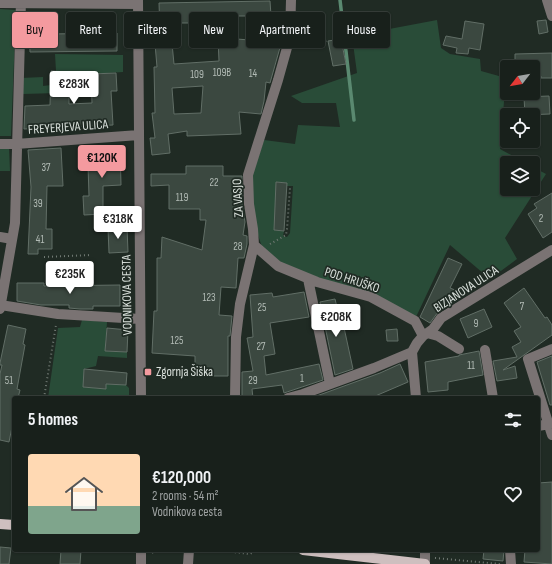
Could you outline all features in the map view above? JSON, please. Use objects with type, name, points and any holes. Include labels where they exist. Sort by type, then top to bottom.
[{"type":"main road","points":[[0,524],[12,525]]},
{"type":"main road","points":[[320,552],[425,564]]},
{"type":"street","name":"ZA VASJO","points":[[235,396],[236,337],[240,304],[257,248],[249,204],[248,175],[290,37],[291,0]]},
{"type":"street","points":[[547,0],[552,16]]},
{"type":"street","points":[[20,2],[15,223],[0,306],[58,314],[140,319]]},
{"type":"street","points":[[0,3],[138,2]]},
{"type":"street","name":"VODNIKOVA CESTA","points":[[138,2],[141,396]]},
{"type":"street","name":"FREYERJEVA ULICA","points":[[0,144],[139,135]]},
{"type":"street","points":[[0,237],[12,239]]},
{"type":"street","name":"POD HRUŠKO","points":[[257,248],[278,266],[308,278],[371,297],[415,321],[425,334]]},
{"type":"street","name":"BIZJANOVA ULICA","points":[[412,352],[417,343],[425,334],[433,329],[441,318],[552,250]]},
{"type":"street","name":"POD HRUŠKO","points":[[308,278],[330,384]]},
{"type":"street","points":[[425,334],[438,336],[459,348]]},
{"type":"street","points":[[540,396],[528,359],[552,349]]},
{"type":"street","points":[[485,350],[493,396]]},
{"type":"street","points":[[296,396],[412,352],[416,396]]},
{"type":"street","points":[[540,396],[552,435]]},
{"type":"street","points":[[540,426],[549,424]]},
{"type":"street","points":[[141,552],[141,564]]},
{"type":"street","points":[[188,564],[189,552]]},
{"type":"street","points":[[425,552],[425,564]]},
{"type":"street","points":[[510,552],[511,564]]},
{"type":"path","points":[[257,248],[286,235],[290,188]]},
{"type":"path","points":[[44,257],[91,255]]},
{"type":"path","points":[[44,396],[58,314]]},
{"type":"path","points":[[232,552],[250,554],[253,552]]},
{"type":"green space","points":[[0,9],[16,10],[16,12],[12,12],[12,48],[14,48],[11,136],[0,136]]},
{"type":"green space","points":[[437,20],[441,48],[450,54],[480,59],[481,71],[500,76],[500,100],[504,100],[503,108],[500,108],[500,149],[513,156],[500,156],[500,196],[532,196],[505,238],[517,259],[490,279],[450,245],[416,317],[282,265],[262,247],[256,229],[251,179],[264,140],[295,144],[298,125],[340,127],[336,103],[302,103],[291,96],[357,73],[354,48],[390,48],[390,29]],"holes":[[[277,182],[286,183],[286,186],[293,186],[290,233],[287,237],[283,236],[284,231],[274,230]]]},
{"type":"green space","points":[[55,54],[123,55],[123,72],[91,74],[92,92],[23,94],[21,78],[43,77],[43,86],[51,85],[69,89],[69,72],[56,71]]},
{"type":"green space","points":[[9,146],[10,171],[0,171],[0,147]]},
{"type":"green space","points":[[540,171],[546,174],[540,183]]},
{"type":"green space","points":[[82,320],[107,322],[105,351],[127,352],[127,358],[98,356],[96,366],[84,369],[83,387],[106,389],[106,384],[126,385],[129,388],[129,396],[48,396],[58,328],[80,327]]},
{"type":"building","points":[[270,1],[271,12],[246,12],[246,16],[238,16],[238,12],[189,12],[189,23],[181,23],[181,12],[159,12],[159,3]]},
{"type":"building","points":[[546,20],[548,32],[539,34],[537,21]]},
{"type":"building","points":[[465,21],[484,24],[480,50],[469,48],[468,54],[456,53],[457,48],[443,45],[446,36],[462,39]]},
{"type":"building","points":[[117,33],[117,51],[30,52],[30,48],[58,48],[58,34],[66,34],[66,48],[116,48]]},
{"type":"building","points":[[238,39],[246,40],[246,48],[280,48],[270,83],[266,82],[261,114],[239,112],[241,134],[187,136],[187,131],[168,134],[170,153],[152,155],[150,138],[155,138],[152,113],[155,113],[154,67],[157,67],[155,48],[172,48],[174,64],[219,61],[218,48],[238,48]],"holes":[[[203,86],[201,113],[174,114],[172,88]]]},
{"type":"building","points":[[333,40],[333,48],[343,48],[346,64],[333,66],[328,41]]},
{"type":"building","points":[[552,53],[552,78],[541,78],[540,60],[515,60],[515,54]]},
{"type":"building","points":[[51,71],[69,72],[69,104],[92,103],[91,74],[116,73],[117,91],[111,91],[113,125],[24,129],[25,106],[50,105]]},
{"type":"building","points":[[540,96],[549,96],[550,114],[540,114],[540,108],[525,108],[524,100],[540,100]]},
{"type":"building","points":[[120,146],[121,185],[103,186],[103,214],[84,215],[83,196],[89,196],[88,165],[101,164],[100,147]]},
{"type":"building","points":[[61,148],[63,186],[47,186],[46,229],[52,229],[52,249],[38,249],[38,254],[28,254],[31,187],[28,150]]},
{"type":"building","points":[[186,166],[223,166],[223,176],[242,176],[242,204],[245,222],[243,235],[247,236],[247,244],[244,258],[238,258],[236,288],[221,287],[219,315],[232,316],[230,336],[228,336],[228,376],[195,376],[195,356],[152,353],[154,311],[157,311],[157,258],[161,258],[162,237],[202,250],[206,220],[200,220],[200,209],[169,209],[169,185],[151,186],[151,174],[186,174]]},
{"type":"building","points":[[276,182],[287,183],[284,231],[274,230]]},
{"type":"building","points":[[552,193],[552,232],[543,238],[528,214],[537,208],[534,204]]},
{"type":"building","points":[[127,227],[128,252],[109,253],[108,228]]},
{"type":"building","points":[[448,258],[462,264],[450,288],[455,290],[448,305],[443,303],[430,323],[420,317]]},
{"type":"building","points":[[17,283],[44,283],[44,286],[120,285],[120,306],[93,306],[93,309],[80,309],[69,308],[69,305],[41,305],[17,301]]},
{"type":"building","points":[[524,288],[545,318],[547,317],[552,325],[552,335],[503,370],[515,366],[517,378],[497,381],[493,361],[517,357],[512,347],[521,342],[514,331],[521,327],[504,303]]},
{"type":"building","points":[[304,292],[309,317],[270,323],[275,354],[264,356],[266,375],[319,364],[323,380],[284,393],[282,385],[252,389],[253,396],[242,396],[242,372],[253,371],[247,338],[253,337],[250,295],[272,293],[273,297]]},
{"type":"building","points":[[335,299],[341,324],[343,323],[353,369],[335,375],[320,302]]},
{"type":"building","points":[[484,309],[492,327],[468,338],[460,319]]},
{"type":"building","points":[[8,325],[26,329],[23,344],[25,345],[17,389],[20,390],[18,396],[12,396],[12,427],[9,442],[0,440],[0,374],[2,365],[0,365]]},
{"type":"building","points":[[107,328],[128,330],[127,352],[105,351]]},
{"type":"building","points":[[397,329],[398,341],[387,341],[386,330]]},
{"type":"building","points":[[479,351],[483,375],[448,382],[448,390],[428,392],[425,362]]},
{"type":"building","points":[[552,356],[552,405],[550,405],[537,362]]},
{"type":"building","points":[[400,364],[408,382],[375,396],[317,396],[380,373]]},
{"type":"building","points":[[84,369],[127,373],[126,385],[106,384],[106,389],[83,387]]},
{"type":"building","points":[[552,482],[552,564],[524,562],[525,552],[540,552],[540,483]]},
{"type":"building","points":[[0,547],[11,548],[9,564],[0,564]]},
{"type":"building","points":[[61,552],[81,552],[80,564],[60,564]]},
{"type":"building","points":[[484,552],[504,552],[503,561],[483,559]]},
{"type":"waterway","points":[[340,0],[354,120]]},
{"type":"place","name":"Zgornja Šiška","points":[[148,372]]}]
